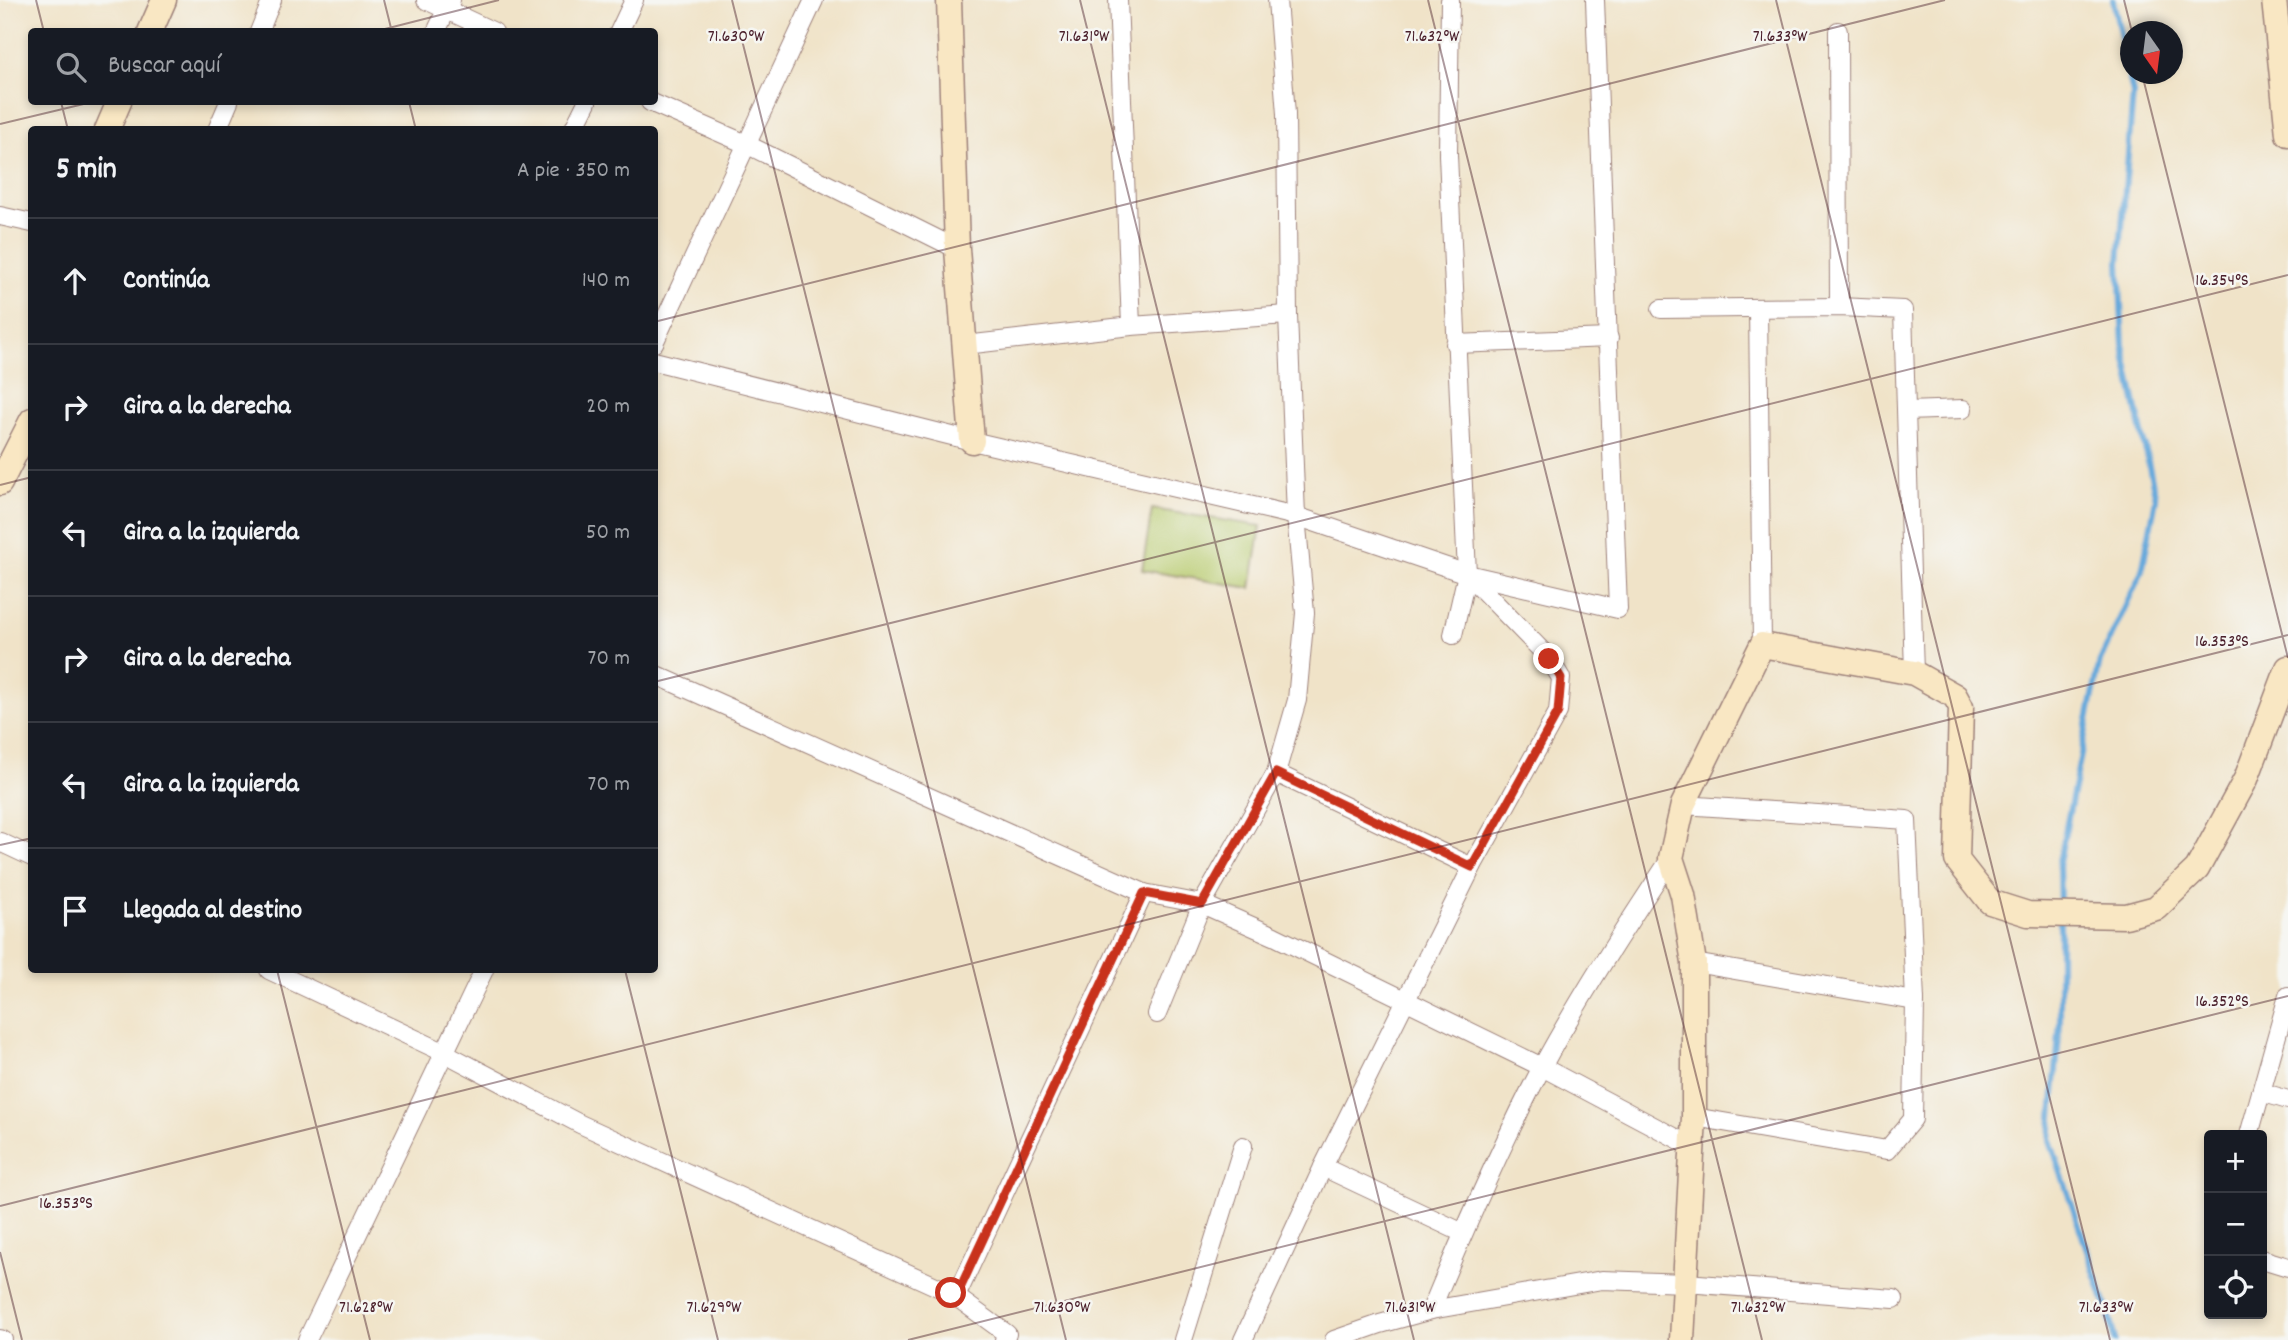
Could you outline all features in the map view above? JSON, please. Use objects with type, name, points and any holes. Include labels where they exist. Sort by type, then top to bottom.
[{"type":"street","points":[[152,28],[164,0]]},
{"type":"street","points":[[261,28],[272,0]]},
{"type":"street","points":[[426,0],[449,5],[487,28]]},
{"type":"street","points":[[622,28],[634,0]]},
{"type":"street","points":[[658,334],[814,0]]},
{"type":"street","points":[[949,0],[957,249],[972,441]]},
{"type":"street","points":[[1118,0],[1131,326]]},
{"type":"street","points":[[1157,1014],[1202,904],[1276,773],[1297,700],[1305,613],[1296,516],[1288,314],[1286,114],[1277,0]]},
{"type":"street","points":[[1450,0],[1448,155],[1467,574],[1453,635]]},
{"type":"street","points":[[658,362],[972,441],[1296,516],[1467,574],[1618,608],[1595,0]]},
{"type":"street","points":[[2274,0],[2285,75],[2288,134]]},
{"type":"street","points":[[438,28],[449,5]]},
{"type":"street","points":[[1838,31],[1839,307]]},
{"type":"street","points":[[109,126],[118,105]]},
{"type":"street","points":[[219,126],[228,105]]},
{"type":"street","points":[[575,126],[586,105]]},
{"type":"street","points":[[657,105],[746,144],[957,249]]},
{"type":"street","points":[[0,216],[28,222]]},
{"type":"street","points":[[1661,309],[1839,307],[1903,310],[1914,673]]},
{"type":"street","points":[[1431,1310],[1463,1233],[1542,1067],[1603,962],[1671,858],[1684,805],[1762,645],[1758,308]]},
{"type":"street","points":[[965,345],[1131,326],[1288,314]]},
{"type":"street","points":[[1455,344],[1609,338]]},
{"type":"street","points":[[1906,411],[1963,409]]},
{"type":"street","points":[[0,483],[28,428]]},
{"type":"street","points":[[1242,1340],[1323,1167],[1472,867],[1558,712],[1561,678],[1549,659],[1467,574]]},
{"type":"street","points":[[1762,645],[1914,673],[1955,696],[1961,708],[1956,860],[1990,902],[2028,914],[2126,916],[2156,908],[2197,869],[2246,779],[2288,668]]},
{"type":"street","points":[[658,676],[1144,893],[1202,904],[1542,1067],[1691,1146]]},
{"type":"street","points":[[1276,773],[1472,867]]},
{"type":"street","points":[[1684,805],[1908,820],[1915,1001],[1913,1119],[1887,1150],[1694,1117]]},
{"type":"street","points":[[0,842],[28,855]]},
{"type":"street","points":[[1671,858],[1683,895],[1694,963],[1694,1117],[1682,1340]]},
{"type":"street","points":[[956,1297],[1144,893]]},
{"type":"street","points":[[1694,963],[1915,1001]]},
{"type":"street","points":[[275,973],[443,1052],[580,1124],[956,1297],[1007,1334],[1004,1340]]},
{"type":"street","points":[[307,1340],[482,973]]},
{"type":"street","points":[[2250,1130],[2288,996]]},
{"type":"street","points":[[2261,1092],[2288,1100]]},
{"type":"street","points":[[1183,1340],[1243,1146]]},
{"type":"street","points":[[1323,1167],[1463,1233]]},
{"type":"street","points":[[2267,1261],[2288,1267]]},
{"type":"street","points":[[1334,1340],[1431,1310],[1602,1280],[1686,1283],[1894,1299]]},
{"type":"green space","points":[[1152,509],[1261,526],[1251,588],[1142,570]]},
{"type":"waterway","points":[[2060,908],[2059,862],[2100,661],[2142,571],[2156,499],[2123,345],[2119,263],[2133,94],[2113,0]]},
{"type":"waterway","points":[[2060,919],[2060,1023],[2050,1140],[2115,1340]]},
{"type":"route","points":[[951,1293],[956,1297],[1144,893],[1202,904],[1276,773],[1472,867],[1558,712],[1561,678],[1549,659]]}]
